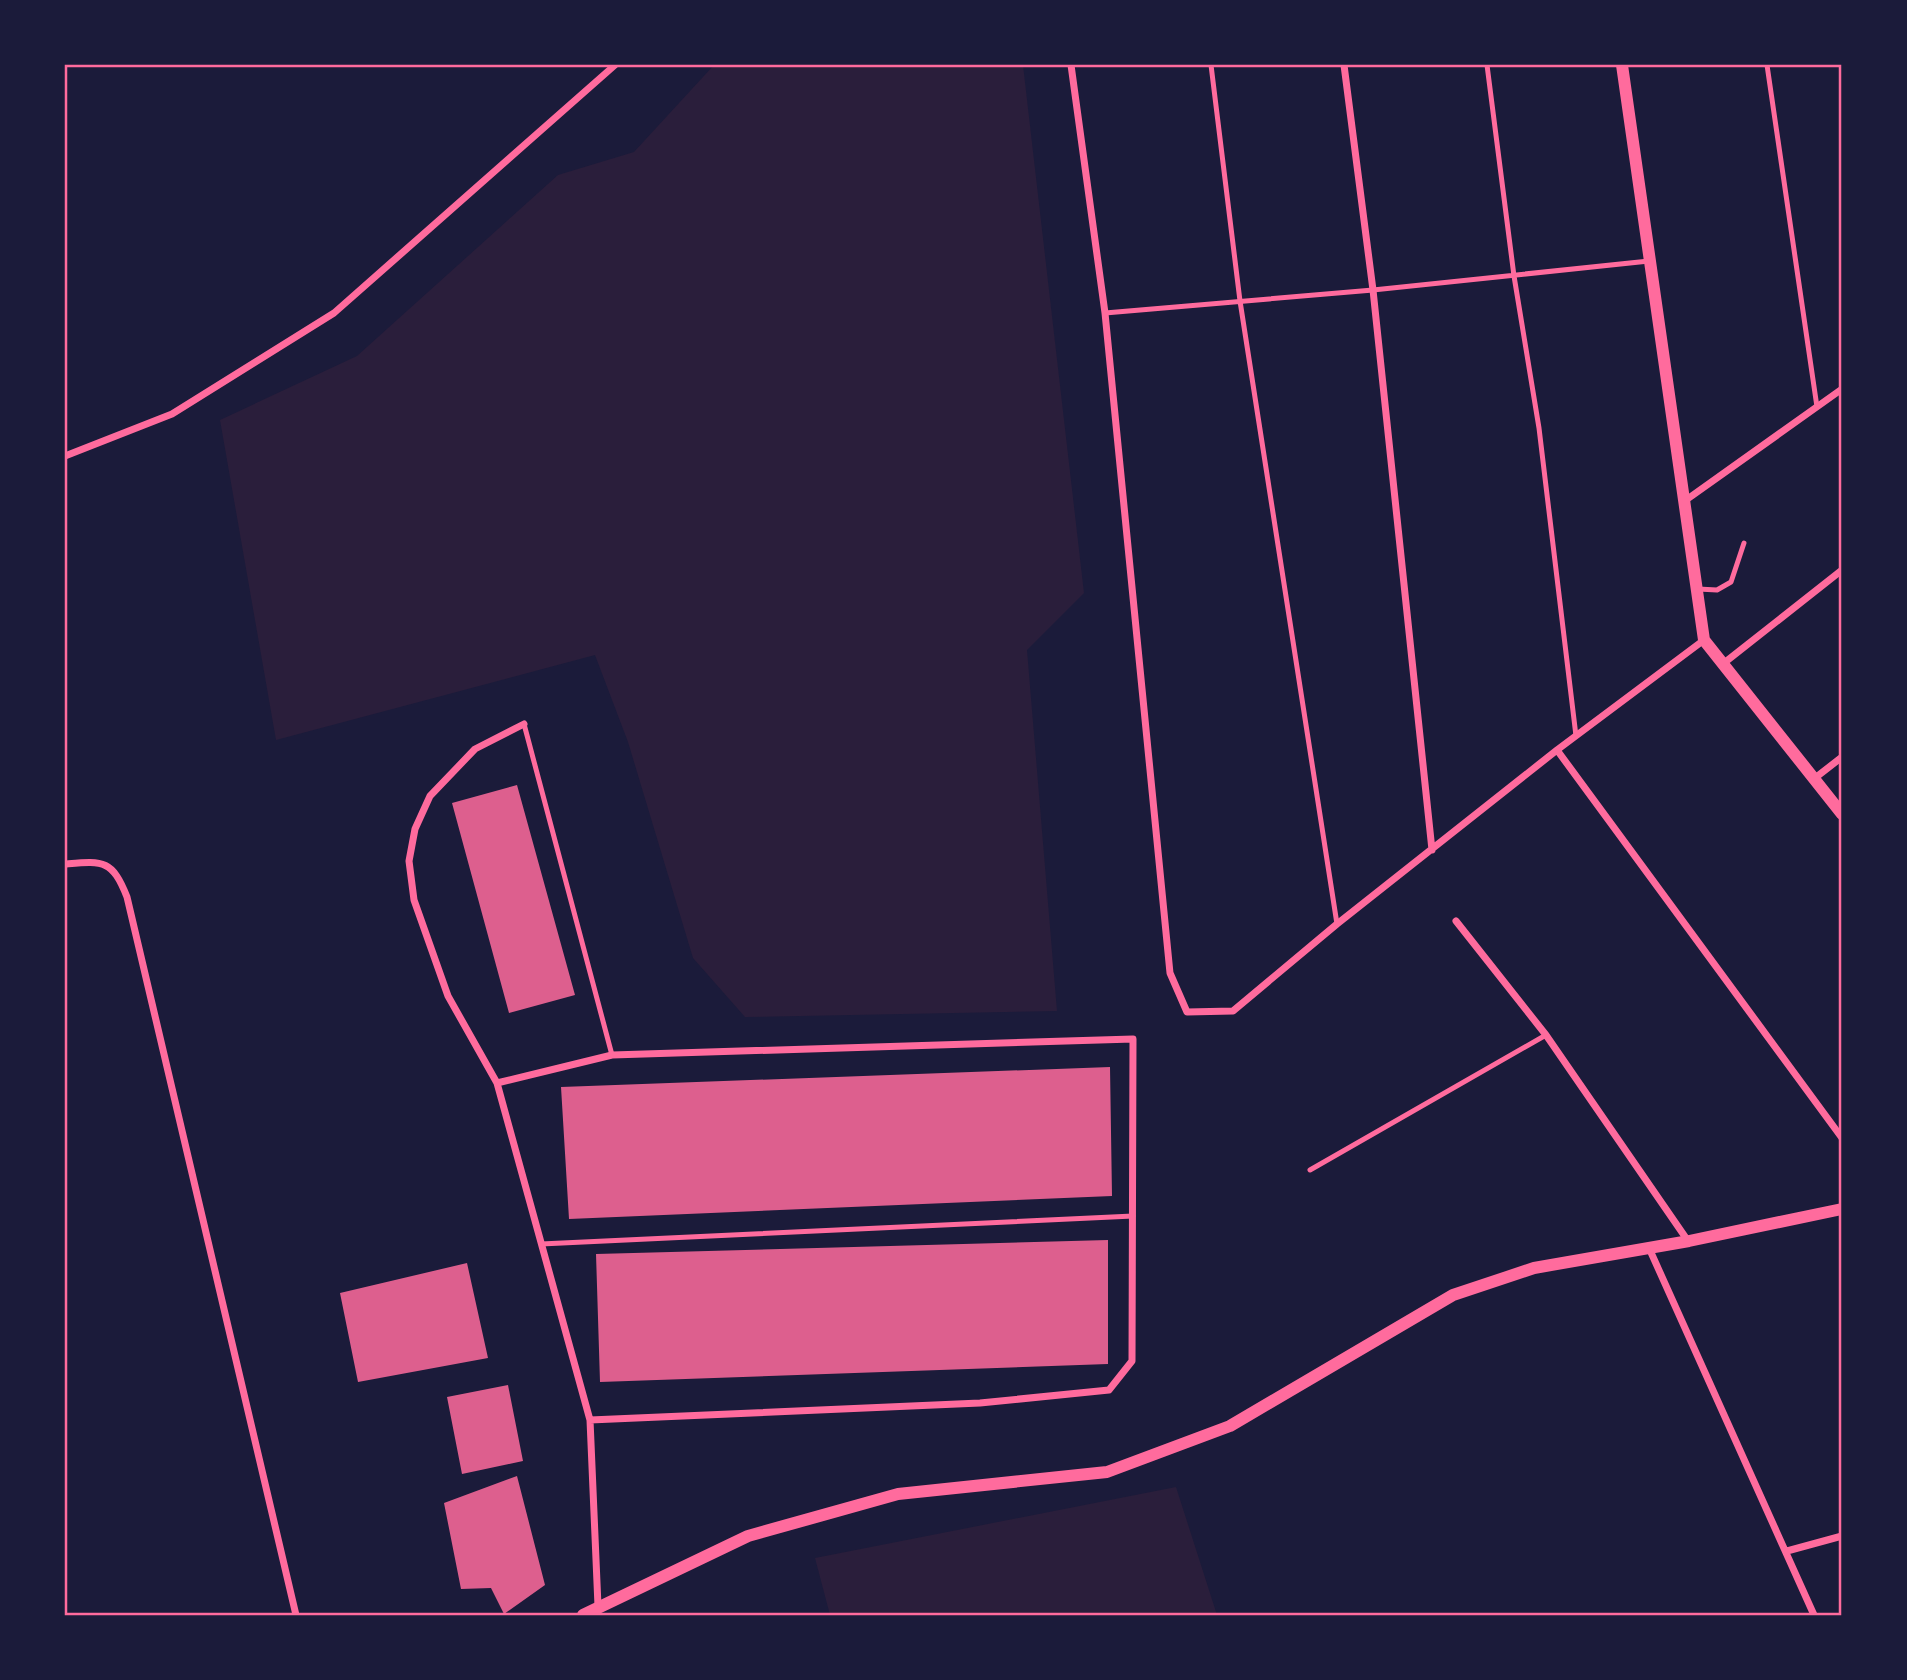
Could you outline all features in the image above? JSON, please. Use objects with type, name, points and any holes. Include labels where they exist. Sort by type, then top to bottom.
[{"type":"street","points":[[65,456],[172,414],[334,313],[615,65]]},
{"type":"street","points":[[1072,65],[1105,313],[1170,973],[1187,1012],[1233,1011],[1337,924],[1557,750],[1704,640]]},
{"type":"street","points":[[1344,65],[1373,290],[1432,850]]},
{"type":"street","points":[[1622,65],[1704,640],[1842,814]]},
{"type":"street","points":[[1686,500],[1842,389]]},
{"type":"street","points":[[1724,663],[1842,570]]},
{"type":"street","points":[[524,724],[475,749],[430,796],[415,829],[409,861],[414,900],[448,996],[497,1083],[590,1420],[598,1606]]},
{"type":"street","points":[[1557,750],[1842,1138]]},
{"type":"street","points":[[1815,778],[1842,757]]},
{"type":"street","points":[[65,864],[99,861],[118,872],[127,897],[296,1615]]},
{"type":"street","points":[[1456,921],[1546,1035],[1689,1241]]},
{"type":"street","points":[[497,1083],[612,1055],[1133,1039],[1132,1361],[1109,1390],[980,1403],[590,1420]]},
{"type":"street","points":[[583,1615],[748,1536],[898,1494],[1107,1472],[1230,1426],[1453,1295],[1534,1268],[1689,1241],[1842,1209]]},
{"type":"street","points":[[1649,1248],[1814,1615]]},
{"type":"street","points":[[1787,1551],[1842,1536]]},
{"type":"lane","points":[[1211,65],[1240,301],[1337,924]]},
{"type":"lane","points":[[1487,65],[1514,276],[1539,428],[1576,736]]},
{"type":"lane","points":[[1767,65],[1817,407]]},
{"type":"lane","points":[[1105,313],[1373,290],[1651,261]]},
{"type":"lane","points":[[1698,589],[1717,590],[1731,582],[1744,543]]},
{"type":"lane","points":[[524,724],[612,1055]]},
{"type":"lane","points":[[1310,1170],[1546,1035]]},
{"type":"lane","points":[[541,1244],[1133,1216]]},
{"type":"shaded area","points":[[714,65],[1023,65],[1084,593],[1027,650],[1057,1011],[745,1017],[693,958],[628,742],[595,655],[276,740],[220,420],[357,356],[558,175],[634,152]]},
{"type":"shaded area","points":[[1176,1487],[1217,1615],[830,1615],[815,1558]]},
{"type":"building","points":[[517,785],[575,995],[509,1013],[452,803]]},
{"type":"building","points":[[1110,1067],[1112,1196],[569,1219],[561,1087]]},
{"type":"building","points":[[1108,1240],[1108,1364],[600,1382],[596,1254]]},
{"type":"building","points":[[467,1263],[488,1358],[358,1382],[340,1293]]},
{"type":"building","points":[[508,1385],[523,1461],[462,1474],[447,1397]]},
{"type":"building","points":[[517,1476],[545,1585],[504,1614],[491,1588],[461,1589],[444,1503]]}]
